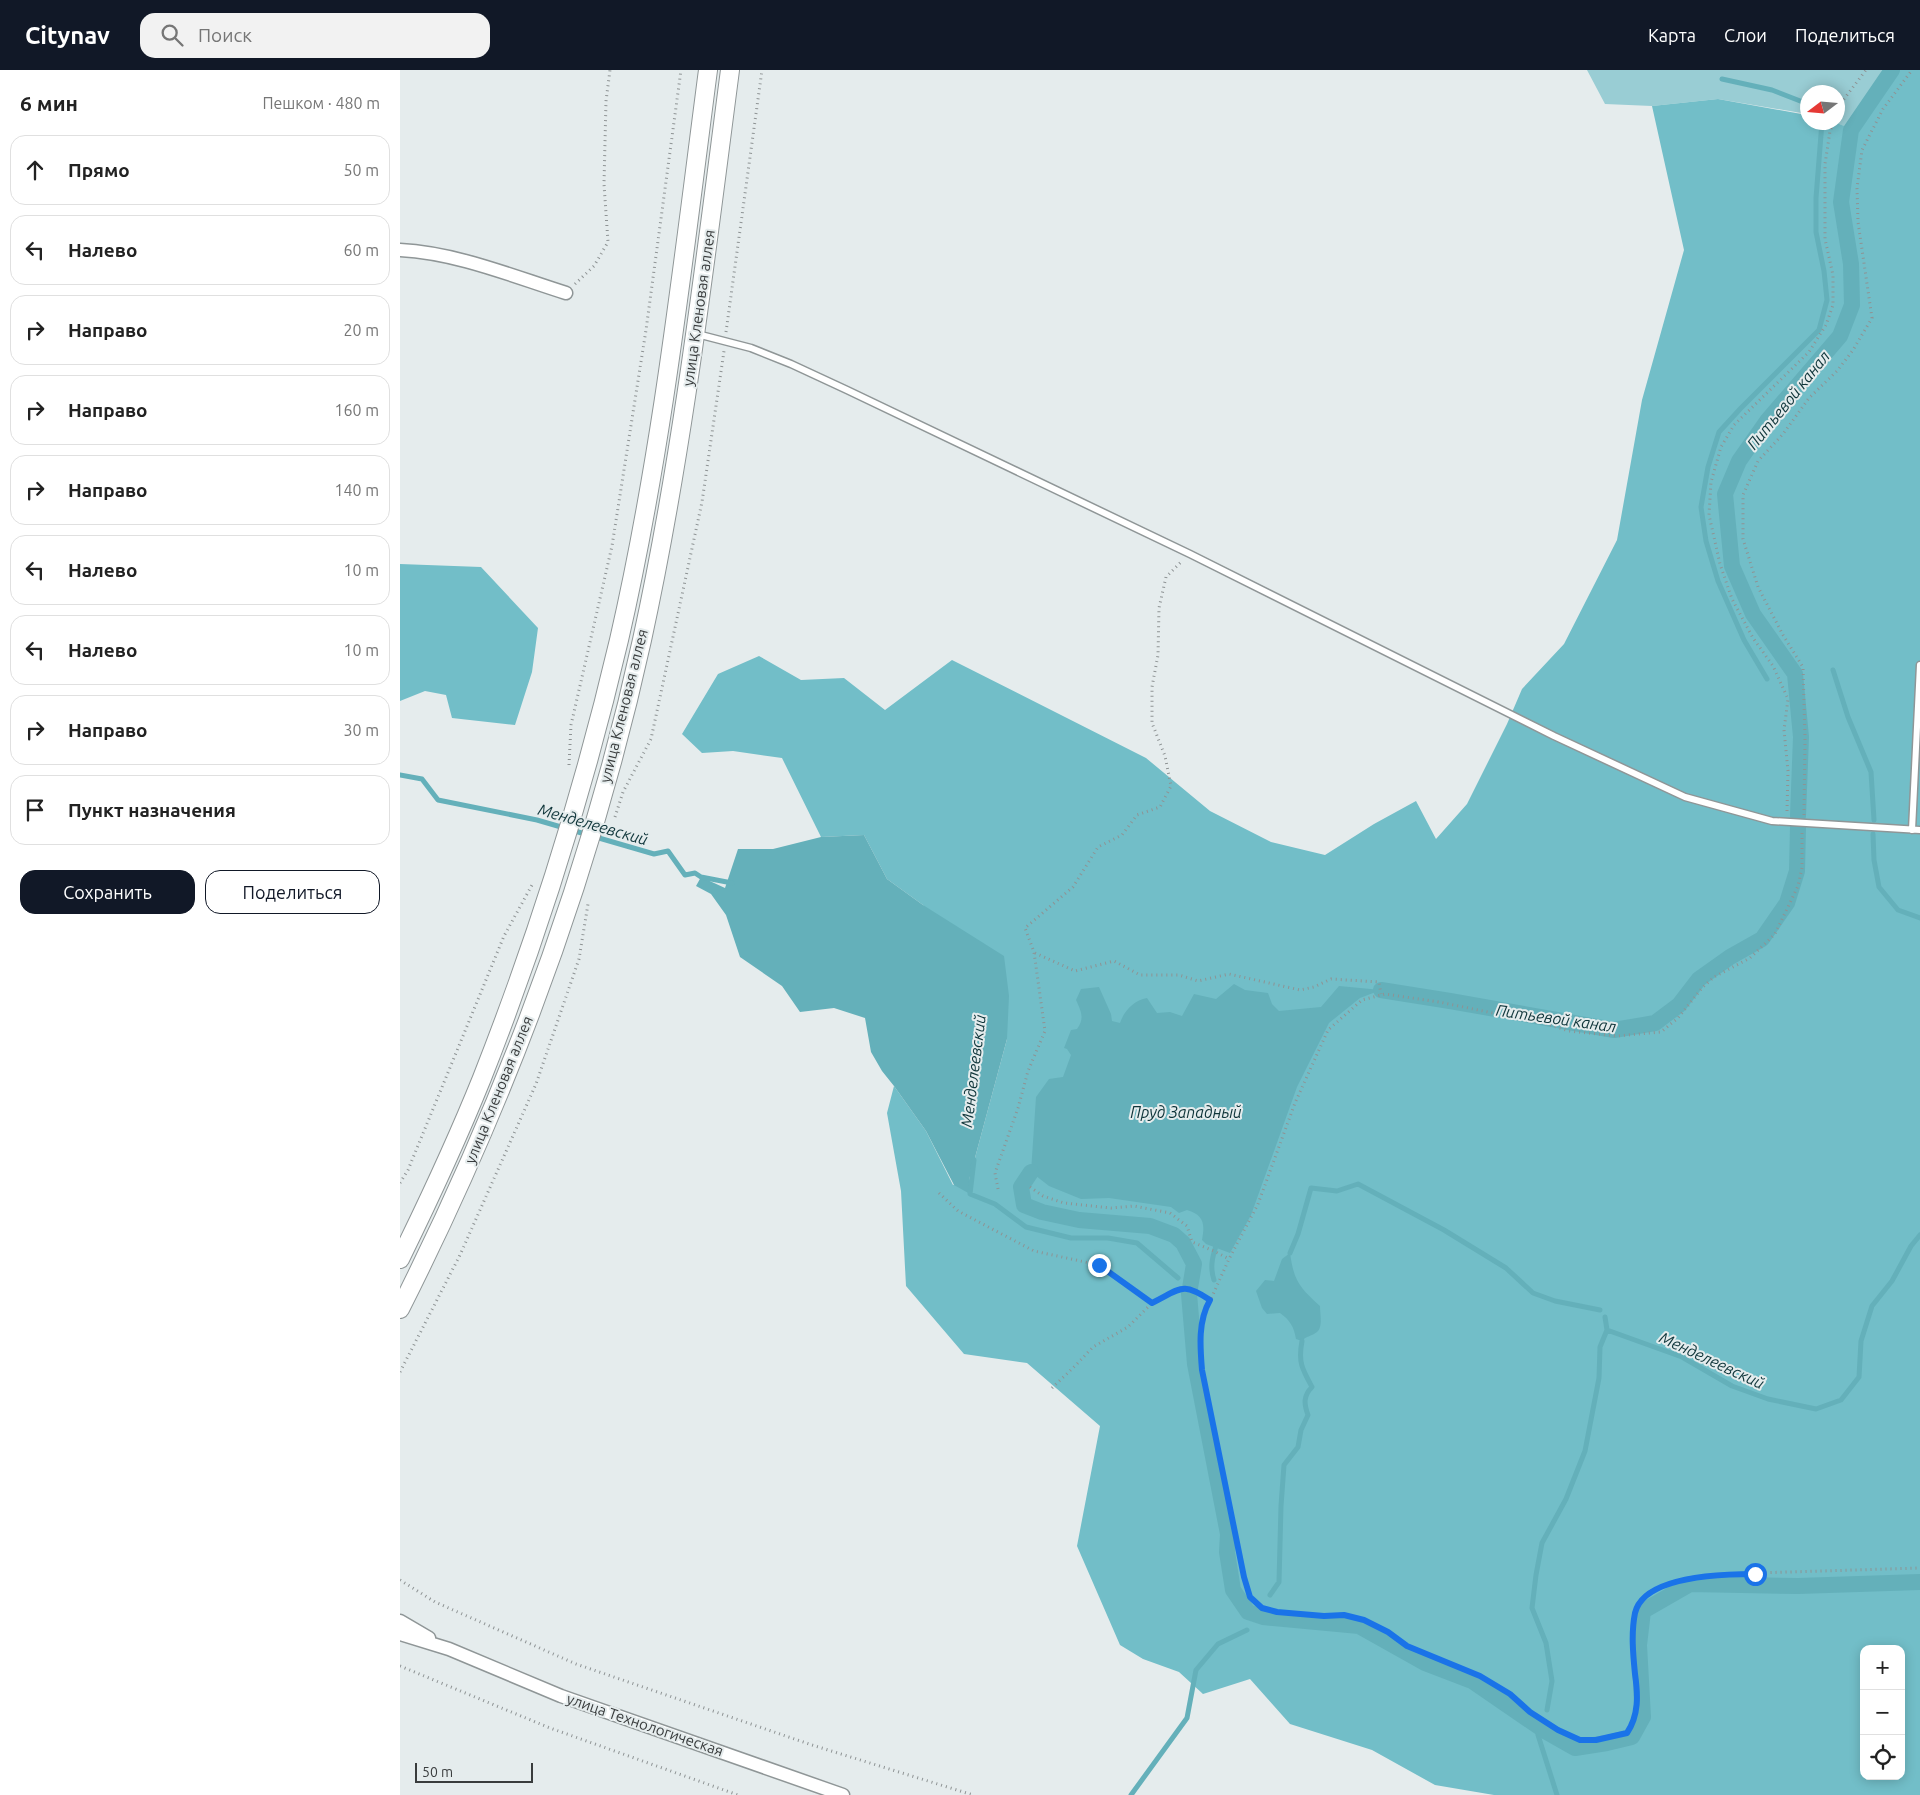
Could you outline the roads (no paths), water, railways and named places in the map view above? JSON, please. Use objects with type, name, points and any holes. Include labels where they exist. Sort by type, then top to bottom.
[{"type":"street","name":"улица Кленовая аллея","points":[[400,1259],[481,1081],[510,1006],[576,803],[619,639],[651,481],[676,320],[708,70]]},
{"type":"street","name":"улица Кленовая аллея","points":[[400,1309],[442,1224],[502,1089],[534,1005],[597,809],[641,644],[676,467],[696,334],[730,70]]},
{"type":"street","points":[[400,250],[416,251],[466,262],[566,293]]},
{"type":"street","name":"улица Технологическая","points":[[400,1622],[448,1650]]},
{"type":"street","name":"улица Технологическая","points":[[400,1634],[448,1650],[561,1696],[843,1795]]},
{"type":"lane","points":[[696,334],[751,348],[791,364],[1190,554],[1554,736],[1685,797],[1772,821],[1920,830]]},
{"type":"lane","points":[[1912,830],[1920,665]]},
{"type":"water","points":[[864,835],[887,879],[923,905],[1004,956],[1009,996],[1007,1039],[969,1180],[970,1194],[954,1185],[926,1131],[882,1071],[871,1052],[865,1018],[834,1008],[800,1012],[782,986],[740,957],[726,915],[711,894],[696,886],[701,877],[725,888],[738,849],[773,849],[821,837]]},
{"type":"water","name":"Пруд Западный","points":[[1234,984],[1245,990],[1268,993],[1272,1004],[1279,1011],[1321,1007],[1339,986],[1381,990],[1360,998],[1329,1023],[1297,1087],[1251,1215],[1230,1253],[1206,1244],[1202,1240],[1202,1221],[1193,1212],[1187,1210],[1179,1213],[1171,1207],[1109,1198],[1081,1199],[1049,1186],[1031,1172],[1036,1097],[1049,1079],[1063,1077],[1071,1055],[1064,1048],[1071,1030],[1077,1029],[1082,1018],[1076,1000],[1081,989],[1099,987],[1111,1014],[1112,1021],[1120,1023],[1130,1007],[1142,999],[1147,998],[1157,1013],[1170,1012],[1182,1016],[1194,994],[1216,999]]},
{"type":"water","points":[[1290,1253],[1293,1270],[1299,1283],[1307,1294],[1320,1306],[1321,1324],[1319,1330],[1302,1341],[1296,1339],[1291,1324],[1280,1313],[1267,1314],[1262,1308],[1256,1291],[1265,1280],[1274,1281],[1282,1259]]},
{"type":"waterway","name":"Питьевой канал","points":[[1798,816],[1801,737],[1795,674],[1753,614],[1732,566],[1725,494],[1739,461],[1767,421],[1840,336],[1852,305],[1851,264],[1841,202],[1851,130],[1892,70]]},
{"type":"waterway","points":[[1722,79],[1772,90],[1800,101]]},
{"type":"waterway","points":[[1767,679],[1744,640],[1718,581],[1706,541],[1701,507],[1708,467],[1719,432],[1819,330],[1827,300],[1824,271],[1816,232],[1816,198],[1821,130]]},
{"type":"waterway","points":[[1833,670],[1848,717],[1871,772],[1874,820]]},
{"type":"waterway","name":"Менделеевский","points":[[400,775],[422,779],[438,800],[537,820],[654,854],[668,851],[685,875],[695,873],[701,877],[732,883]]},
{"type":"waterway","name":"Питьевой канал","points":[[1381,990],[1614,1030],[1655,1023],[1679,1005],[1699,979],[1730,957],[1762,939],[1787,903],[1797,871],[1798,827]]},
{"type":"waterway","points":[[1873,834],[1874,860],[1879,887],[1898,910],[1920,918]]},
{"type":"waterway","name":"Менделеевский","points":[[974,1160],[970,1194],[995,1204],[1026,1227],[1071,1238],[1108,1238],[1137,1243],[1178,1278]]},
{"type":"waterway","points":[[1031,1172],[1021,1187],[1024,1205],[1042,1212],[1079,1220],[1150,1226],[1174,1235],[1183,1243],[1194,1264],[1189,1294],[1195,1364],[1228,1534],[1227,1552],[1233,1590],[1248,1612],[1263,1617],[1359,1626],[1425,1663],[1472,1681],[1545,1731],[1575,1748],[1632,1737],[1643,1717],[1639,1645],[1643,1611],[1690,1584],[1798,1586],[1920,1582]]},
{"type":"waterway","name":"Менделеевский","points":[[1290,1253],[1298,1234],[1311,1188],[1337,1191],[1358,1184],[1444,1230],[1506,1268],[1533,1293],[1555,1301],[1600,1310]]},
{"type":"waterway","name":"Менделеевский","points":[[1605,1317],[1607,1330],[1682,1357],[1732,1386],[1768,1399],[1816,1409],[1841,1400],[1859,1377],[1861,1341],[1872,1306],[1892,1281],[1911,1246],[1920,1235]]},
{"type":"waterway","points":[[1214,1280],[1212,1263],[1216,1246]]},
{"type":"waterway","points":[[1547,1710],[1552,1681],[1546,1643],[1532,1608],[1536,1575],[1542,1543],[1566,1499],[1585,1451],[1599,1378],[1600,1347],[1607,1330]]},
{"type":"waterway","points":[[1270,1595],[1279,1582],[1284,1465],[1298,1447],[1301,1430],[1308,1415],[1305,1404],[1306,1397],[1312,1387],[1302,1365],[1300,1355],[1302,1341]]},
{"type":"waterway","points":[[1131,1795],[1187,1718],[1196,1670],[1218,1644],[1247,1630]]},
{"type":"waterway","points":[[1538,1735],[1557,1795]]}]
